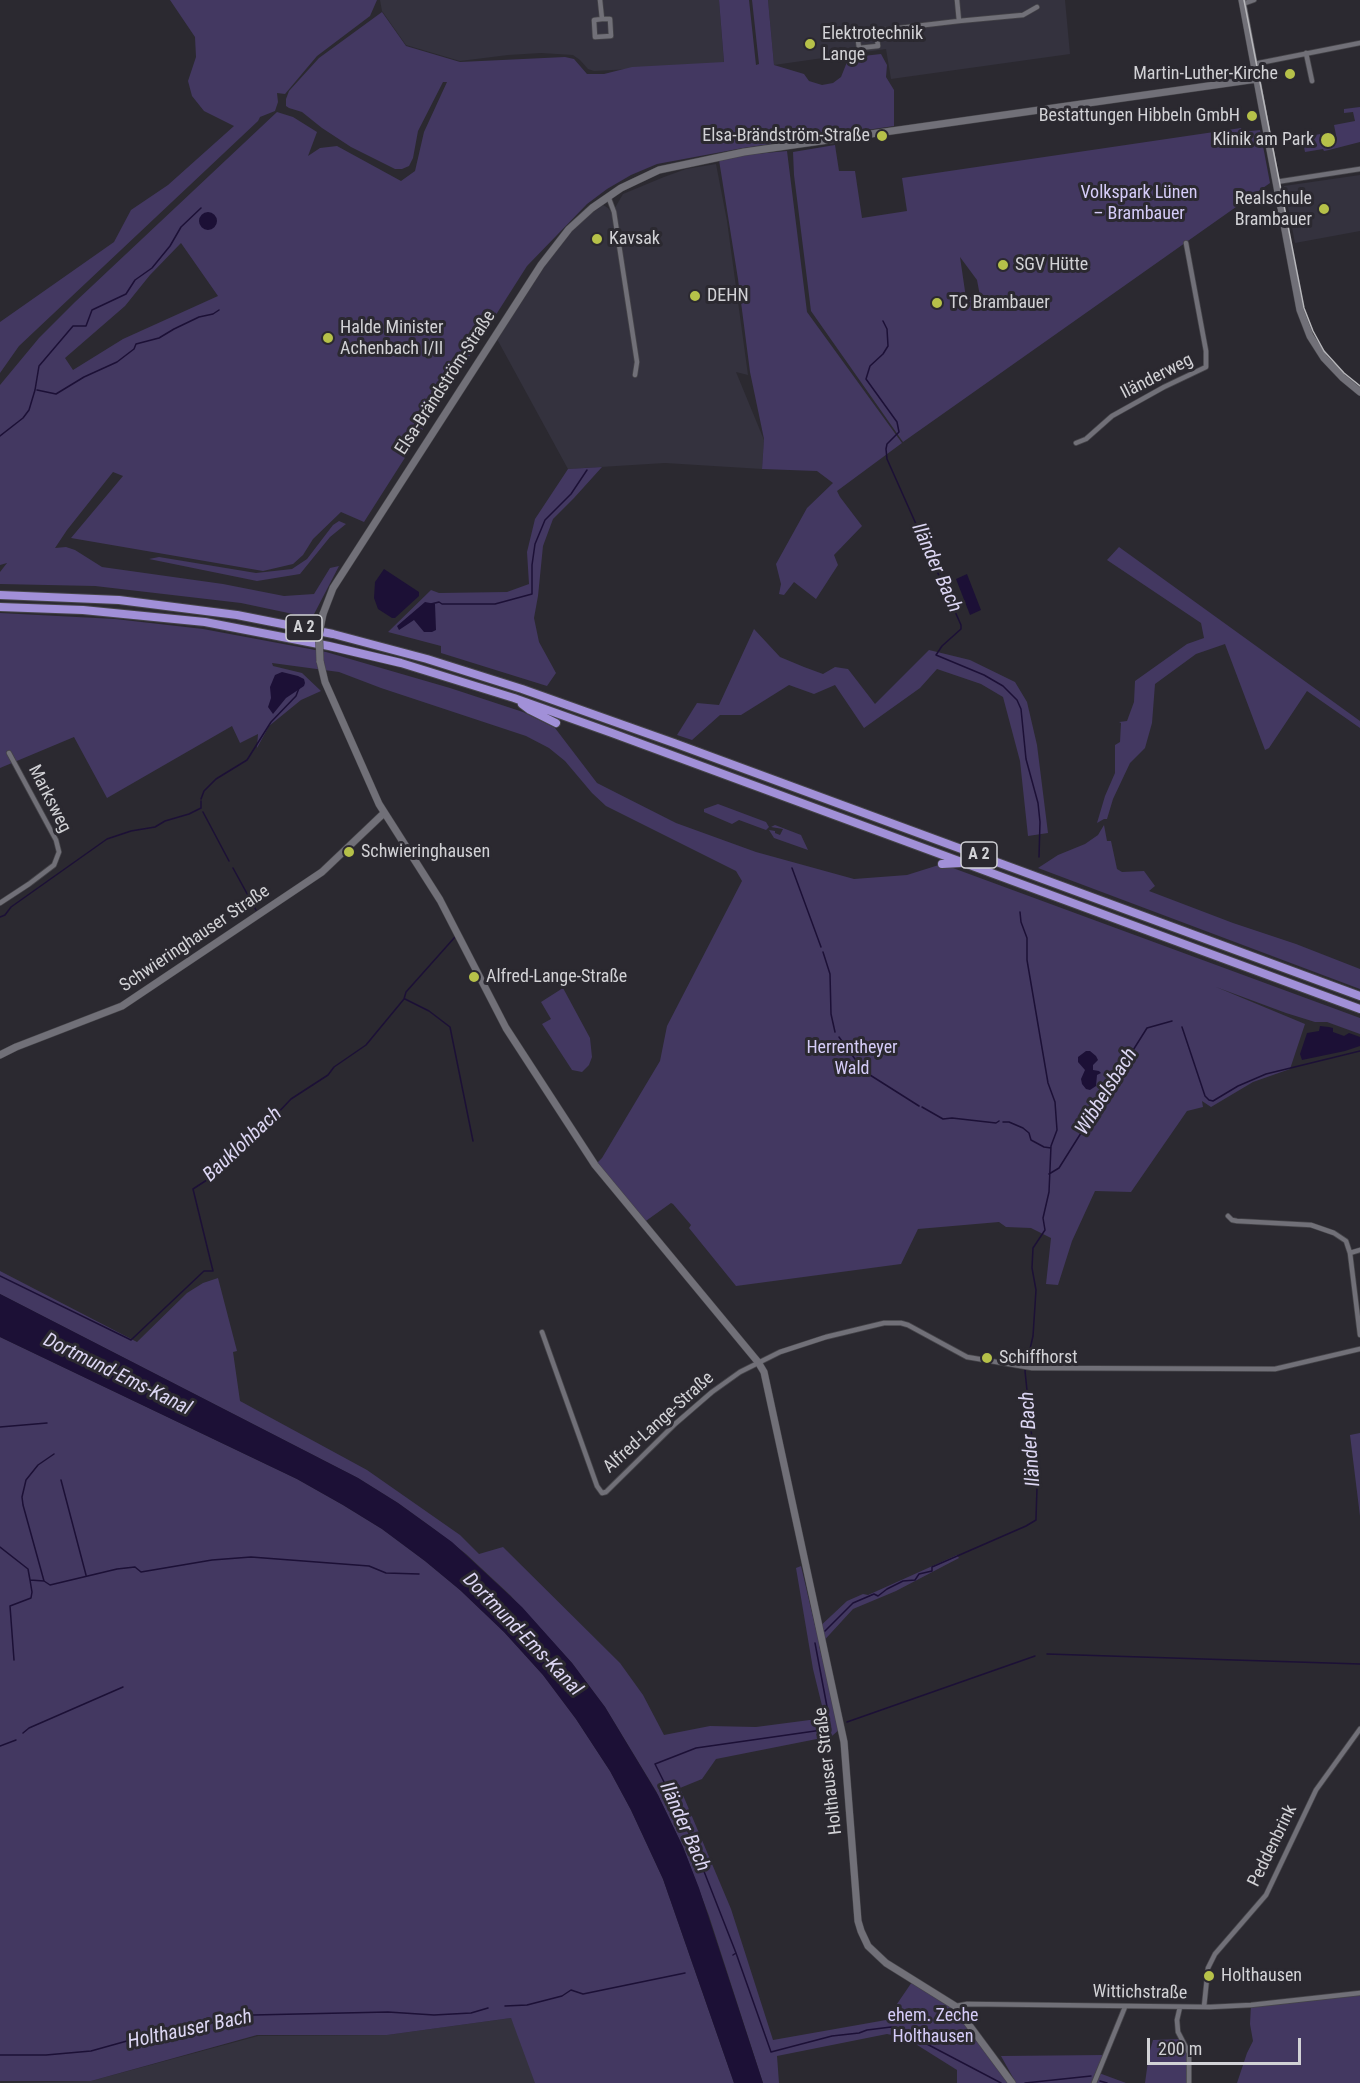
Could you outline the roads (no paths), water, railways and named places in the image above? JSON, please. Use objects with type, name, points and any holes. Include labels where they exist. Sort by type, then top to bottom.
[{"type":"highway","name":"A 2","points":[[0,595],[119,600],[237,615],[333,634],[437,662],[522,688],[674,742],[1360,996]]},
{"type":"highway","name":"A 2","points":[[0,607],[116,612],[238,627],[401,663],[514,698],[1360,1009]]},
{"type":"highway","points":[[514,698],[530,710],[556,723]]},
{"type":"highway","points":[[942,864],[965,863]]},
{"type":"street","points":[[600,0],[602,19]]},
{"type":"street","points":[[957,0],[958,21]]},
{"type":"street","points":[[1254,0],[1243,2],[1296,296],[1306,329],[1314,344],[1329,364],[1360,392]]},
{"type":"street","points":[[876,31],[878,46],[859,48],[857,33],[1023,15],[1037,7]]},
{"type":"street","points":[[602,19],[610,19],[611,36],[595,37],[594,20],[602,19]]},
{"type":"street","points":[[1254,64],[1360,43]]},
{"type":"street","points":[[1306,53],[1312,81]]},
{"type":"street","name":"Elsa-Brändström-Straße","points":[[384,813],[323,677],[319,634],[323,614],[333,588],[540,265],[569,229],[608,196],[658,170],[744,152],[1257,79]]},
{"type":"street","points":[[1276,182],[1360,169]]},
{"type":"street","points":[[608,196],[614,212],[637,362],[636,375]]},
{"type":"street","name":"Iländerweg","points":[[1077,443],[1086,439],[1112,416],[1206,367],[1206,351],[1186,243]]},
{"type":"street","name":"Marksweg","points":[[0,903],[23,889],[54,864],[59,852],[56,840],[9,753]]},
{"type":"street","points":[[384,813],[440,900],[496,1012],[595,1165],[758,1362],[804,1344],[893,1322],[908,1325],[968,1357],[1029,1368],[1275,1369],[1360,1349]]},
{"type":"street","name":"Schwieringhauser Straße","points":[[1,1054],[122,1006],[322,872],[384,813]]},
{"type":"street","points":[[1227,1216],[1237,1221],[1318,1226],[1346,1241],[1350,1252],[1360,1335]]},
{"type":"street","points":[[1350,1252],[1360,1250]]},
{"type":"street","name":"Alfred-Lange-Straße","points":[[542,1332],[597,1486],[602,1493],[606,1492],[712,1392],[758,1362]]},
{"type":"street","name":"Holthauser Straße","points":[[758,1362],[764,1372],[844,1742],[857,1911],[861,1931],[868,1946],[886,1963],[955,2006],[1012,2083]]},
{"type":"street","name":"Peddenbrink","points":[[1204,2007],[1208,1968],[1215,1954],[1266,1895],[1316,1790],[1360,1729]]},
{"type":"street","name":"Wittichstraße","points":[[955,2006],[978,2004],[1204,2007],[1251,2005],[1360,1993]]},
{"type":"street","points":[[1094,2083],[1125,2007]]},
{"type":"street","points":[[1180,2007],[1177,2020],[1178,2032],[1189,2053],[1190,2083]]},
{"type":"water","points":[[204,212],[212,212],[217,217],[215,228],[204,230],[199,225],[199,217]]},
{"type":"water","points":[[384,569],[419,592],[419,596],[395,618],[378,609],[374,598],[375,582]]},
{"type":"water","points":[[967,574],[981,610],[970,615],[956,579]]},
{"type":"water","points":[[425,602],[435,604],[436,630],[424,632],[414,620],[399,630],[397,626]]},
{"type":"water","points":[[282,672],[298,676],[304,679],[305,683],[286,698],[273,714],[268,707],[271,698],[270,687],[275,675]]},
{"type":"water","points":[[1320,1026],[1333,1028],[1333,1032],[1344,1036],[1349,1033],[1360,1037],[1360,1046],[1302,1060],[1300,1054],[1307,1033],[1319,1031]]},
{"type":"water","points":[[1086,1051],[1096,1056],[1098,1060],[1093,1065],[1093,1070],[1101,1073],[1097,1075],[1096,1086],[1090,1090],[1082,1084],[1081,1079],[1085,1070],[1078,1062],[1078,1057]]},
{"type":"water","name":"Dortmund-Ems-Kanal","points":[[0,1294],[358,1478],[398,1503],[452,1542],[522,1607],[572,1663],[605,1707],[658,1795],[683,1847],[699,1888],[763,2083],[734,2083],[663,1879],[631,1810],[610,1771],[576,1719],[543,1675],[504,1632],[460,1590],[425,1561],[382,1529],[343,1505],[297,1479],[0,1337]]},
{"type":"waterway","points":[[0,436],[23,418],[29,410],[39,366],[73,326],[86,326],[92,310],[126,294],[135,280],[152,268],[170,246],[181,227],[201,208]]},
{"type":"waterway","points":[[37,390],[56,394],[84,377],[117,362],[134,349],[136,344],[159,338],[199,317],[219,310]]},
{"type":"waterway","name":"Iländer Bach","points":[[883,321],[887,329],[888,346],[870,366],[866,379],[897,422],[899,432],[887,444],[887,459],[961,625],[961,629],[942,646],[936,655],[984,675],[1003,686],[1017,700],[1021,709],[1026,759],[1038,803],[1039,857]]},
{"type":"waterway","points":[[431,604],[439,602],[442,604],[495,604],[532,594],[535,544],[545,520],[571,494],[587,470]]},
{"type":"waterway","points":[[201,799],[204,791],[216,779],[247,760],[271,722],[296,696],[299,688]]},
{"type":"waterway","points":[[0,917],[107,839],[131,831],[155,827],[165,821],[189,814],[201,808],[201,801]]},
{"type":"waterway","points":[[203,812],[229,861]]},
{"type":"waterway","points":[[233,868],[256,910]]},
{"type":"waterway","points":[[792,868],[821,947]]},
{"type":"waterway","name":"Iländer Bach","points":[[825,1631],[853,1603],[874,1594],[878,1596],[903,1581],[915,1580],[919,1574],[932,1571],[932,1567],[1036,1520],[1037,1488],[1025,1371],[1033,1336],[1036,1290],[1032,1268],[1033,1248],[1045,1230],[1043,1218],[1049,1192],[1051,1146],[1057,1130],[1055,1102],[1048,1083],[1027,960],[1027,938],[1020,912]]},
{"type":"waterway","name":"Bauklohbach","points":[[0,1276],[131,1340],[204,1271],[213,1271],[193,1189],[213,1176],[239,1147],[258,1134],[291,1099],[328,1075],[334,1067],[366,1045],[404,999],[406,992],[455,937]]},
{"type":"waterway","points":[[823,952],[830,974],[831,1014],[835,1032]]},
{"type":"waterway","points":[[405,999],[429,1011],[450,1027],[473,1141]]},
{"type":"waterway","name":"Wibbelsbach","points":[[1049,1174],[1059,1168],[1147,1028],[1172,1021]]},
{"type":"waterway","name":"Wibbelsbach","points":[[1182,1027],[1205,1096],[1213,1101],[1238,1086],[1266,1074],[1360,1051]]},
{"type":"waterway","points":[[839,1037],[844,1044]]},
{"type":"waterway","points":[[846,1047],[870,1075],[919,1106]]},
{"type":"waterway","points":[[922,1107],[943,1119],[996,1123],[999,1121]]},
{"type":"waterway","points":[[1003,1122],[1023,1128],[1029,1133],[1031,1140],[1051,1148]]},
{"type":"waterway","points":[[0,1427],[47,1423]]},
{"type":"waterway","points":[[44,1581],[22,1497],[26,1480],[38,1465],[54,1454]]},
{"type":"waterway","points":[[61,1480],[86,1575]]},
{"type":"waterway","points":[[0,1547],[28,1569],[30,1580],[44,1581],[50,1585],[117,1569],[135,1567],[141,1572],[212,1560],[251,1557],[369,1566],[386,1573],[419,1574]]},
{"type":"waterway","points":[[14,1660],[10,1606],[31,1598],[30,1580]]},
{"type":"waterway","name":"Iländer Bach","points":[[815,1643],[828,1712]]},
{"type":"waterway","points":[[1047,1654],[1360,1664]]},
{"type":"waterway","points":[[847,1722],[1035,1656]]},
{"type":"waterway","points":[[23,1733],[29,1728],[123,1687]]},
{"type":"waterway","name":"Iländer Bach","points":[[733,1955],[736,1953],[687,1828],[655,1764],[696,1748],[829,1729]]},
{"type":"waterway","points":[[0,1746],[16,1740]]},
{"type":"waterway","name":"Holthauser Bach","points":[[736,1953],[771,2052],[832,2036],[891,2027],[914,2032],[923,2042],[1001,2083]]},
{"type":"waterway","name":"Holthauser Bach","points":[[505,2006],[527,2005],[562,1996],[571,1990],[583,1994],[685,1973]]},
{"type":"waterway","name":"Holthauser Bach","points":[[0,2055],[46,2055],[91,2051],[152,2034],[253,2015],[388,2012],[434,2015],[471,2013],[488,2008]]},
{"type":"waterway","name":"Holthauser Bach","points":[[1025,2083],[1091,2076]]},
{"type":"waterway","name":"Holthauser Bach","points":[[1100,2081],[1107,2083]]},
{"type":"tram line","points":[[1244,0],[1304,308],[1324,351],[1344,373],[1360,386]]},
{"type":"place","name":"Elektrotechnik Lange","points":[[810,44]]},
{"type":"place","name":"Martin-Luther-Kirche","points":[[1290,74]]},
{"type":"place","name":"Bestattungen Hibbeln GmbH","points":[[1252,116]]},
{"type":"place","name":"Elsa-Brändström-Straße","points":[[882,136]]},
{"type":"place","name":"Klinik am Park","points":[[1328,140]]},
{"type":"place","name":"Realschule Brambauer","points":[[1324,209]]},
{"type":"place","name":"Kavsak","points":[[597,239]]},
{"type":"place","name":"SGV Hütte","points":[[1003,265]]},
{"type":"place","name":"DEHN","points":[[695,296]]},
{"type":"place","name":"TC Brambauer","points":[[937,303]]},
{"type":"place","name":"Halde Minister Achenbach I/II","points":[[328,338]]},
{"type":"place","name":"Schwieringhausen","points":[[349,852]]},
{"type":"place","name":"Alfred-Lange-Straße","points":[[474,977]]},
{"type":"place","name":"Schiffhorst","points":[[987,1358]]},
{"type":"place","name":"Holthausen","points":[[1209,1976]]},
{"type":"park label","name":"Volkspark Lünen – Brambauer","points":[[1139,203]]},
{"type":"park label","name":"Herrentheyer Wald","points":[[852,1058]]},
{"type":"park label","name":"ehem. Zeche Holthausen","points":[[933,2026]]}]
